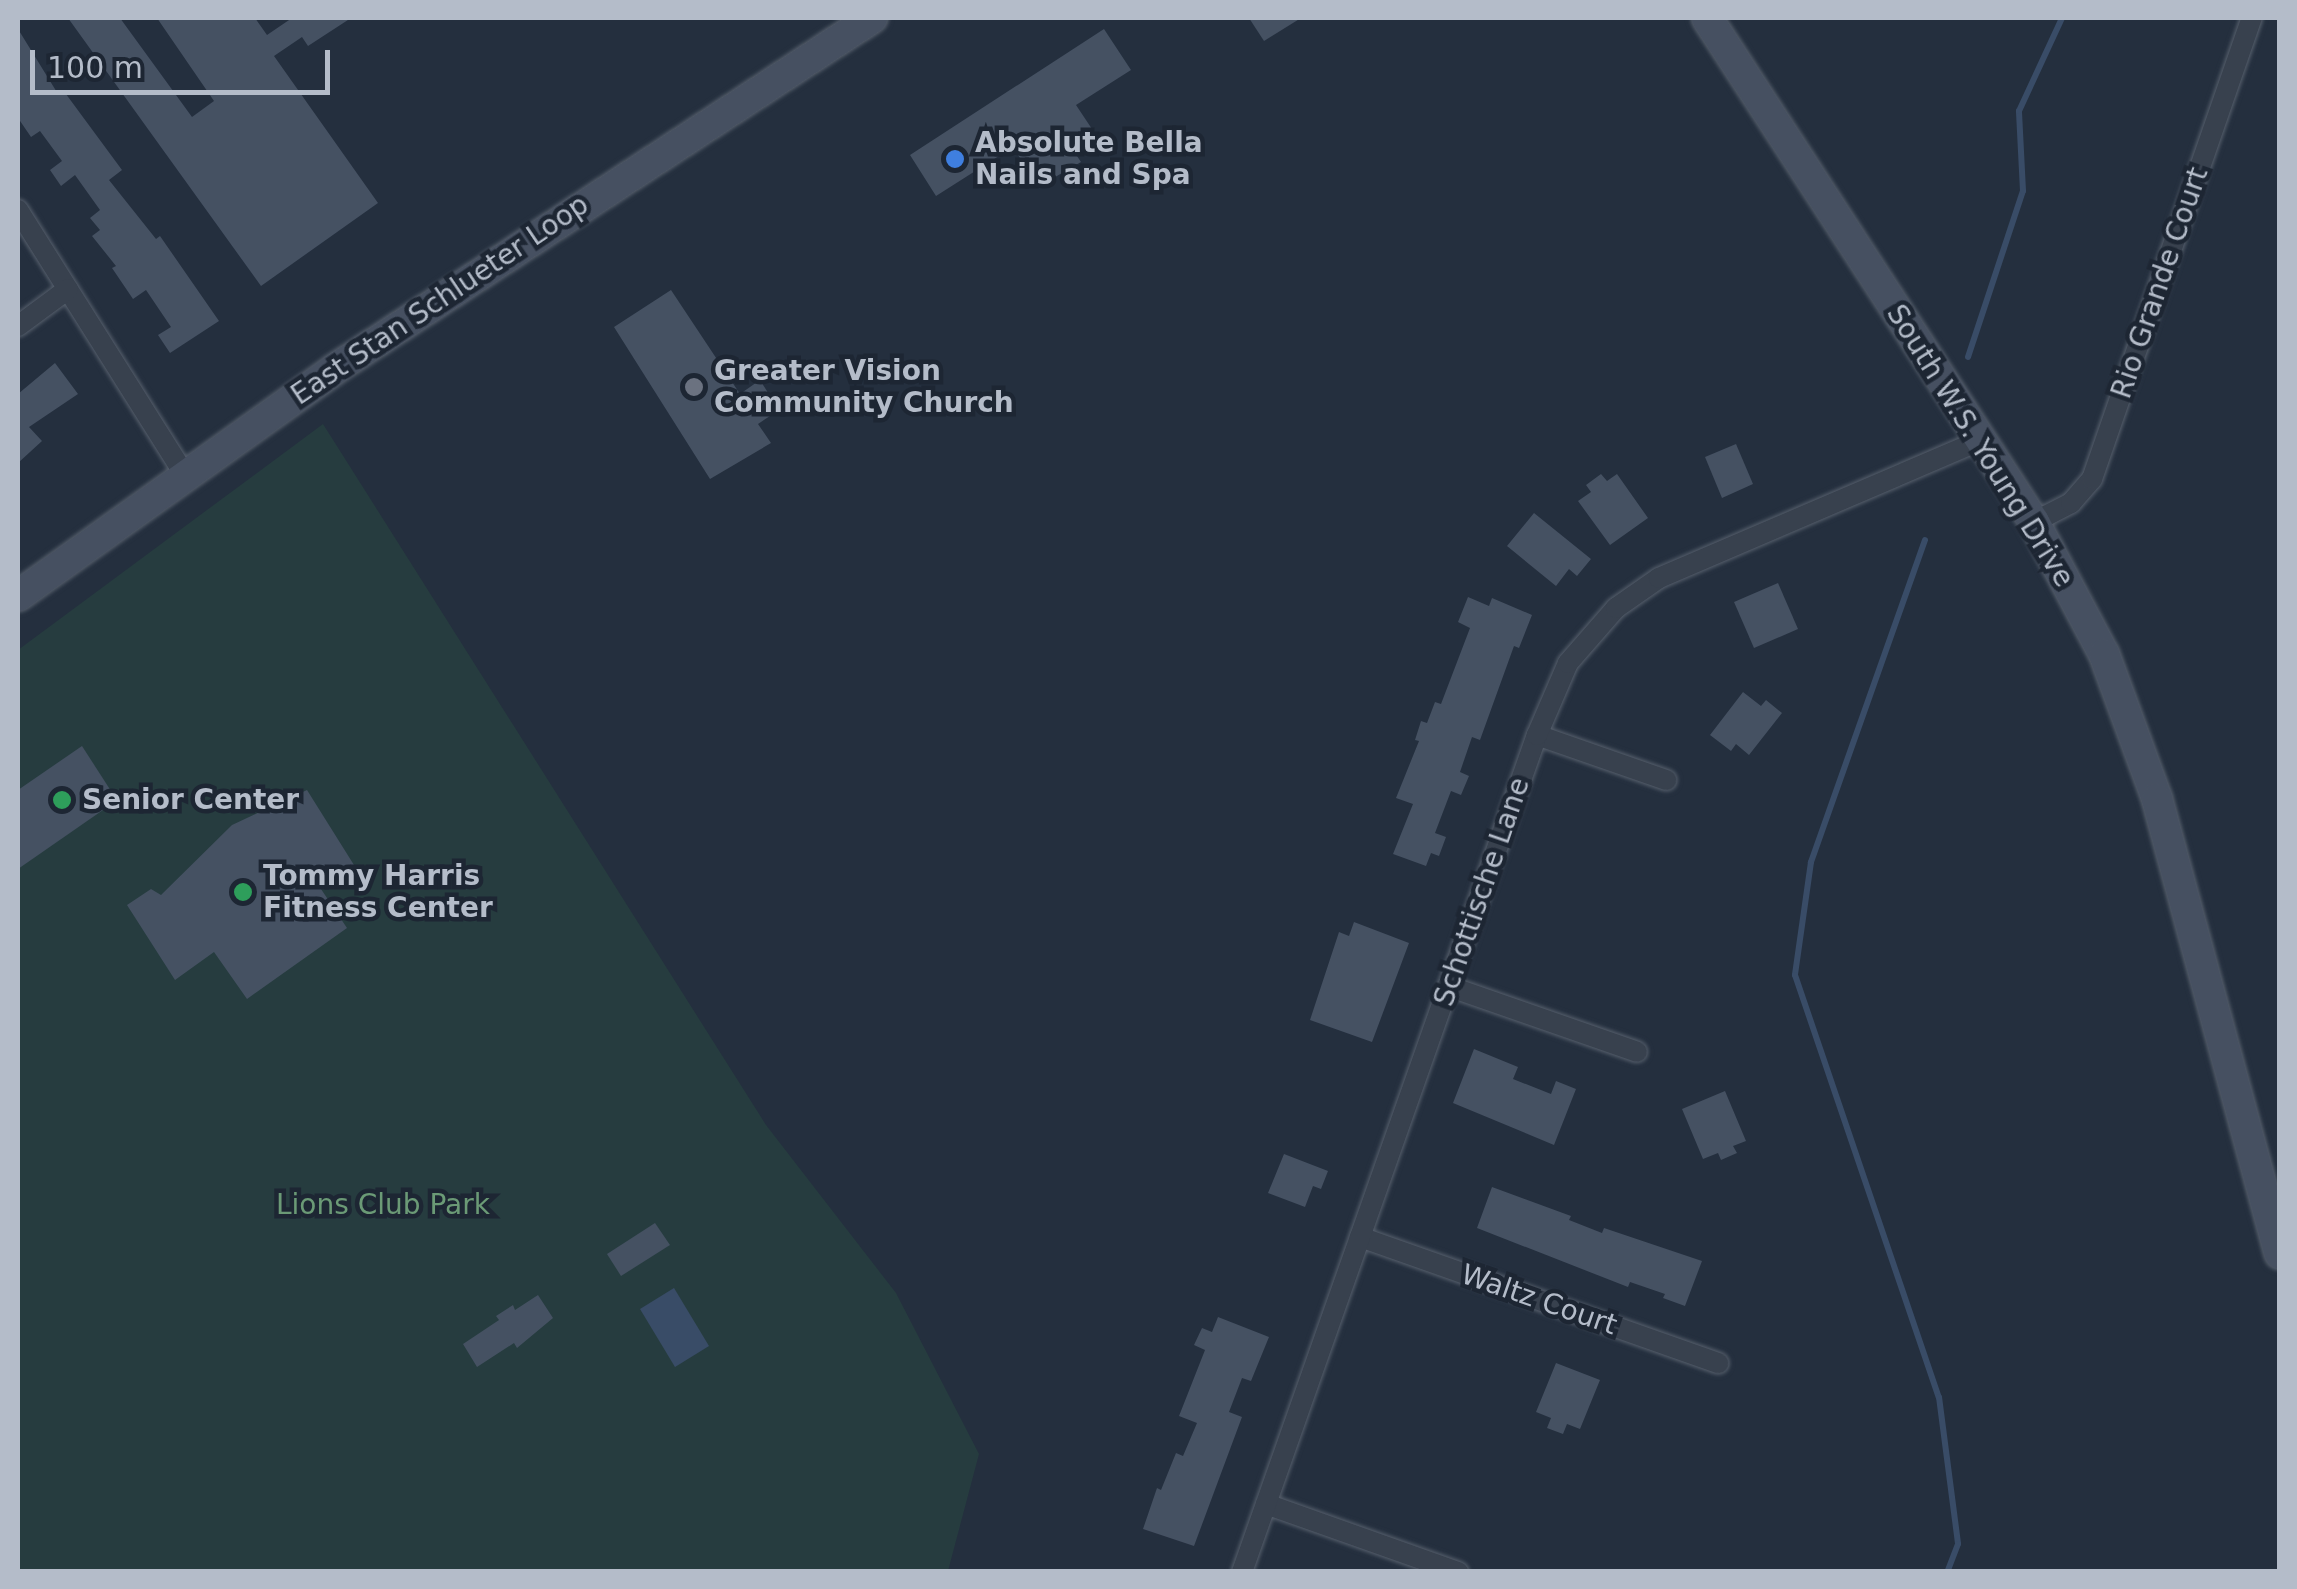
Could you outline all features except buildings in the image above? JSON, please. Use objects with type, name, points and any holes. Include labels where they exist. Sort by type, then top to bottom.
[{"type":"main road","name":"East Stan Schlueter Loop","points":[[18,596],[422,310],[872,18]]},
{"type":"main road","name":"South W.S. Young Drive","points":[[1707,18],[2034,522],[2104,654],[2157,799],[2280,1254]]},
{"type":"street","name":"Rio Grande Court","points":[[2034,522],[2070,503],[2092,480],[2252,18]]},
{"type":"street","points":[[18,210],[185,475]]},
{"type":"street","points":[[18,326],[68,290]]},
{"type":"street","name":"Schottische Lane","points":[[1242,1572],[1537,734],[1568,663],[1598,625],[1634,594],[1682,566],[1981,440]]},
{"type":"street","points":[[1537,734],[1666,780]]},
{"type":"street","points":[[1448,986],[1637,1052]]},
{"type":"street","name":"Waltz Court","points":[[1360,1237],[1718,1363]]},
{"type":"street","points":[[1266,1504],[1458,1572]]},
{"type":"green space","name":"Lions Club Park","points":[[323,424],[766,1125],[896,1293],[979,1454],[948,1571],[18,1571],[18,650]]},
{"type":"water","points":[[674,1288],[709,1346],[675,1367],[640,1309]]},
{"type":"waterway","points":[[1968,357],[2023,191],[2019,111],[2062,18]]},
{"type":"waterway","points":[[1925,540],[1811,862],[1795,975],[1939,1397],[1958,1544],[1947,1572]]},
{"type":"place","name":"Absolute Bella Nails and Spa","points":[[955,159]]},
{"type":"place","name":"Greater Vision Community Church","points":[[694,387]]},
{"type":"place","name":"Senior Center","points":[[62,800]]},
{"type":"place","name":"Tommy Harris Fitness Center","points":[[243,892]]}]
